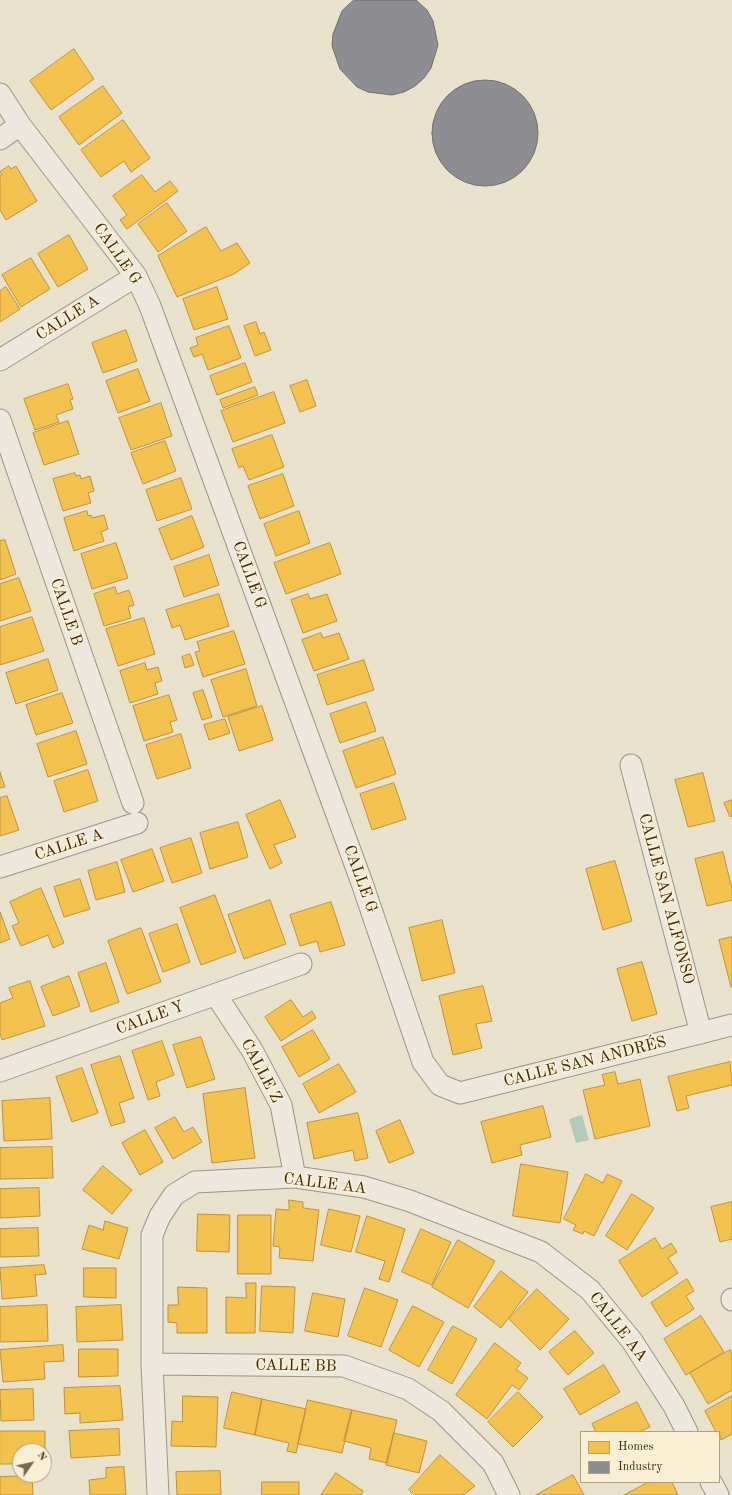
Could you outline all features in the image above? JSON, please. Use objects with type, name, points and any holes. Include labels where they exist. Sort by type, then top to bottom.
[{"type":"street","name":"CALLE G","points":[[0,94],[20,124],[136,276],[150,306],[362,883],[423,1062],[440,1085]]},
{"type":"street","points":[[0,139],[20,124]]},
{"type":"street","name":"CALLE A","points":[[0,360],[136,276]]},
{"type":"street","name":"CALLE B","points":[[0,420],[135,813]]},
{"type":"street","name":"CALLE SAN ALFONSO","points":[[631,765],[701,1033]]},
{"type":"street","name":"CALLE A","points":[[0,867],[135,813]]},
{"type":"street","name":"CALLE Y","points":[[0,1071],[301,964]]},
{"type":"street","name":"CALLE Z","points":[[216,995],[252,1050],[280,1105],[295,1177]]},
{"type":"street","name":"CALLE SAN ANDRÉS","points":[[440,1085],[460,1094],[732,1025]]},
{"type":"street","name":"CALLE AA","points":[[158,1495],[152,1364],[152,1235],[160,1216],[174,1195],[195,1182],[295,1177],[370,1189],[410,1201],[541,1252],[590,1290],[622,1330],[674,1406],[686,1431]]},
{"type":"street","name":"CALLE BB","points":[[152,1364],[344,1366],[408,1390],[441,1411],[493,1463],[509,1495]]},
{"type":"street","points":[[712,1483],[718,1495]]},
{"type":"shaded area","points":[[582,1115],[589,1140],[576,1143],[569,1119]]},
{"type":"building: Homes","points":[[74,49],[94,79],[51,110],[30,81]]},
{"type":"building: Homes","points":[[103,86],[122,113],[79,145],[59,117]]},
{"type":"building: Homes","points":[[123,120],[150,158],[131,172],[124,161],[101,177],[81,150]]},
{"type":"building: Homes","points":[[9,166],[11,169],[16,166],[37,201],[6,220],[0,210],[0,176],[2,175],[0,172]]},
{"type":"building: Homes","points":[[142,175],[155,192],[170,181],[178,191],[127,229],[120,220],[127,215],[113,196]]},
{"type":"building: Homes","points":[[167,203],[187,231],[158,252],[138,224]]},
{"type":"building: Homes","points":[[206,227],[221,251],[237,243],[250,263],[234,274],[177,297],[158,256]]},
{"type":"building: Homes","points":[[69,235],[88,269],[58,287],[38,254]]},
{"type":"building: Homes","points":[[31,258],[50,289],[21,307],[2,275]]},
{"type":"building: Homes","points":[[6,287],[20,309],[0,322],[0,291]]},
{"type":"building: Homes","points":[[217,287],[228,319],[194,330],[183,299]]},
{"type":"building: Homes","points":[[256,322],[260,334],[264,332],[271,350],[255,356],[244,326]]},
{"type":"building: Homes","points":[[229,326],[241,358],[208,370],[202,354],[194,357],[190,348],[198,345],[196,338]]},
{"type":"building: Homes","points":[[126,330],[137,361],[103,373],[92,343]]},
{"type":"building: Homes","points":[[245,363],[252,382],[217,395],[210,376]]},
{"type":"building: Homes","points":[[138,369],[150,401],[118,413],[106,381]]},
{"type":"building: Homes","points":[[307,380],[316,406],[300,412],[290,386]]},
{"type":"building: Homes","points":[[68,384],[73,399],[70,400],[73,409],[56,415],[59,422],[35,430],[24,399]]},
{"type":"building: Homes","points":[[255,387],[258,395],[223,408],[220,400]]},
{"type":"building: Homes","points":[[274,392],[285,423],[233,442],[221,411]]},
{"type":"building: Homes","points":[[161,403],[172,436],[131,450],[119,418]]},
{"type":"building: Homes","points":[[68,421],[79,454],[44,465],[33,433]]},
{"type":"building: Homes","points":[[272,435],[284,467],[249,480],[243,466],[239,468],[232,449]]},
{"type":"building: Homes","points":[[165,441],[176,471],[143,484],[131,453]]},
{"type":"building: Homes","points":[[75,473],[76,476],[80,475],[81,479],[90,476],[94,491],[88,493],[91,503],[63,511],[53,479]]},
{"type":"building: Homes","points":[[283,474],[294,506],[260,519],[248,486]]},
{"type":"building: Homes","points":[[181,478],[192,509],[157,521],[146,490]]},
{"type":"building: Homes","points":[[87,511],[88,516],[91,515],[92,518],[104,515],[108,529],[101,532],[104,541],[74,551],[64,518]]},
{"type":"building: Homes","points":[[299,511],[310,543],[276,556],[264,524]]},
{"type":"building: Homes","points":[[192,516],[204,547],[171,560],[159,529]]},
{"type":"building: Homes","points":[[5,540],[16,574],[0,580],[0,541]]},
{"type":"building: Homes","points":[[116,543],[128,578],[92,589],[81,554]]},
{"type":"building: Homes","points":[[330,543],[341,574],[286,594],[274,563]]},
{"type":"building: Homes","points":[[209,555],[219,585],[184,597],[174,567]]},
{"type":"building: Homes","points":[[19,578],[31,611],[0,621],[0,584]]},
{"type":"building: Homes","points":[[115,587],[117,594],[129,590],[134,605],[128,607],[131,618],[104,626],[94,594]]},
{"type":"building: Homes","points":[[219,594],[229,626],[185,640],[180,625],[172,628],[166,610]]},
{"type":"building: Homes","points":[[308,594],[310,599],[327,594],[337,621],[303,633],[291,600]]},
{"type":"building: Homes","points":[[32,617],[44,651],[0,665],[0,627]]},
{"type":"building: Homes","points":[[144,618],[155,654],[118,666],[106,629]]},
{"type":"building: Homes","points":[[234,631],[245,664],[203,677],[195,652],[200,651],[197,642]]},
{"type":"building: Homes","points":[[321,633],[323,638],[339,633],[349,659],[314,671],[302,640]]},
{"type":"building: Homes","points":[[190,654],[194,665],[185,668],[182,657]]},
{"type":"building: Homes","points":[[48,659],[58,690],[16,704],[6,673]]},
{"type":"building: Homes","points":[[364,660],[374,690],[327,705],[317,675]]},
{"type":"building: Homes","points":[[145,663],[147,670],[158,667],[162,681],[155,683],[158,694],[130,703],[120,671]]},
{"type":"building: Homes","points":[[246,669],[257,706],[223,717],[211,680]]},
{"type":"building: Homes","points":[[203,690],[212,717],[202,720],[193,693]]},
{"type":"building: Homes","points":[[62,693],[73,723],[36,735],[26,705]]},
{"type":"building: Homes","points":[[169,695],[177,720],[170,722],[173,732],[144,741],[133,706]]},
{"type":"building: Homes","points":[[366,702],[376,731],[340,743],[330,714]]},
{"type":"building: Homes","points":[[262,706],[273,740],[239,751],[228,717]]},
{"type":"building: Homes","points":[[225,719],[230,733],[209,740],[204,725]]},
{"type":"building: Homes","points":[[76,731],[87,764],[48,777],[37,744]]},
{"type":"building: Homes","points":[[181,734],[191,768],[157,779],[146,745]]},
{"type":"building: Homes","points":[[383,737],[396,774],[356,788],[343,751]]},
{"type":"building: Homes","points":[[88,770],[98,801],[64,812],[54,781]]},
{"type":"building: Homes","points":[[0,772],[5,787],[0,788]]},
{"type":"building: Homes","points":[[703,773],[715,821],[688,827],[675,780]]},
{"type":"building: Homes","points":[[394,783],[406,819],[372,830],[360,794]]},
{"type":"building: Homes","points":[[7,796],[19,830],[0,836],[0,798]]},
{"type":"building: Homes","points":[[280,800],[296,837],[274,845],[282,863],[270,869],[246,815]]},
{"type":"building: Homes","points":[[732,800],[732,816],[730,817],[724,803]]},
{"type":"building: Homes","points":[[238,822],[248,857],[210,869],[200,833]]},
{"type":"building: Homes","points":[[191,838],[202,873],[172,883],[160,848]]},
{"type":"building: Homes","points":[[152,849],[164,881],[133,892],[121,860]]},
{"type":"building: Homes","points":[[723,852],[732,889],[732,900],[707,906],[695,859]]},
{"type":"building: Homes","points":[[615,861],[632,921],[603,930],[586,869]]},
{"type":"building: Homes","points":[[117,862],[125,892],[96,900],[88,871]]},
{"type":"building: Homes","points":[[80,879],[90,909],[64,917],[54,887]]},
{"type":"building: Homes","points":[[41,888],[64,943],[53,948],[48,935],[21,946],[12,926],[19,923],[10,902]]},
{"type":"building: Homes","points":[[215,895],[236,952],[201,965],[180,908]]},
{"type":"building: Homes","points":[[270,900],[286,944],[244,959],[228,915]]},
{"type":"building: Homes","points":[[331,902],[345,945],[320,952],[317,941],[300,946],[290,915]]},
{"type":"building: Homes","points":[[0,912],[10,939],[0,943]]},
{"type":"building: Homes","points":[[442,920],[455,973],[422,981],[409,928]]},
{"type":"building: Homes","points":[[177,924],[190,962],[163,972],[149,934]]},
{"type":"building: Homes","points":[[141,928],[161,982],[127,994],[108,941]]},
{"type":"building: Homes","points":[[732,937],[732,987],[731,987],[719,940]]},
{"type":"building: Homes","points":[[642,962],[657,1014],[632,1021],[617,969]]},
{"type":"building: Homes","points":[[106,963],[119,1002],[91,1012],[78,973]]},
{"type":"building: Homes","points":[[69,976],[80,1006],[53,1016],[41,987]]},
{"type":"building: Homes","points":[[30,981],[45,1026],[2,1040],[0,1033],[0,1003],[13,998],[9,988]]},
{"type":"building: Homes","points":[[483,986],[492,1021],[476,1024],[482,1048],[453,1055],[439,996]]},
{"type":"building: Homes","points":[[291,1000],[303,1017],[312,1011],[316,1018],[281,1041],[265,1017]]},
{"type":"building: Homes","points":[[313,1030],[330,1059],[299,1077],[282,1047]]},
{"type":"building: Homes","points":[[201,1037],[215,1079],[187,1088],[173,1045]]},
{"type":"building: Homes","points":[[162,1041],[174,1075],[156,1082],[160,1096],[148,1100],[132,1051]]},
{"type":"building: Homes","points":[[120,1056],[134,1098],[119,1103],[125,1122],[111,1126],[91,1065]]},
{"type":"building: Homes","points":[[730,1062],[732,1085],[686,1096],[689,1108],[677,1111],[668,1077]]},
{"type":"building: Homes","points":[[339,1064],[356,1092],[319,1113],[303,1084]]},
{"type":"building: Homes","points":[[82,1068],[98,1113],[72,1122],[56,1077]]},
{"type":"building: Homes","points":[[615,1072],[618,1084],[640,1079],[650,1126],[595,1139],[583,1090],[605,1085],[602,1075]]},
{"type":"building: Homes","points":[[245,1088],[255,1158],[212,1163],[203,1094]]},
{"type":"building: Homes","points":[[50,1098],[52,1139],[4,1141],[2,1101]]},
{"type":"building: Homes","points":[[543,1106],[551,1137],[520,1145],[522,1155],[492,1163],[481,1122]]},
{"type":"building: Homes","points":[[358,1113],[368,1158],[355,1161],[353,1150],[314,1159],[307,1123]]},
{"type":"building: Homes","points":[[175,1117],[184,1132],[193,1127],[202,1142],[173,1159],[155,1128]]},
{"type":"building: Homes","points":[[400,1120],[414,1153],[389,1163],[376,1131]]},
{"type":"building: Homes","points":[[145,1130],[163,1162],[140,1175],[122,1143]]},
{"type":"building: Homes","points":[[52,1147],[53,1178],[0,1179],[0,1148]]},
{"type":"building: Homes","points":[[521,1164],[568,1172],[560,1223],[513,1216]]},
{"type":"building: Homes","points":[[103,1166],[132,1190],[112,1214],[83,1190]]},
{"type":"building: Homes","points":[[586,1174],[603,1183],[607,1174],[622,1181],[594,1236],[584,1231],[583,1234],[573,1230],[576,1225],[564,1219]]},
{"type":"building: Homes","points":[[39,1188],[40,1216],[0,1218],[0,1189]]},
{"type":"building: Homes","points":[[632,1194],[654,1208],[627,1250],[606,1236]]},
{"type":"building: Homes","points":[[289,1200],[303,1202],[303,1208],[319,1210],[313,1261],[279,1258],[280,1247],[273,1246],[276,1209],[289,1210]]},
{"type":"building: Homes","points":[[732,1202],[732,1239],[720,1242],[711,1207]]},
{"type":"building: Homes","points":[[329,1209],[360,1216],[351,1252],[321,1245]]},
{"type":"building: Homes","points":[[198,1214],[230,1215],[229,1252],[197,1251]]},
{"type":"building: Homes","points":[[238,1215],[271,1215],[271,1274],[238,1274]]},
{"type":"building: Homes","points":[[367,1216],[405,1229],[389,1282],[379,1279],[385,1261],[356,1252]]},
{"type":"building: Homes","points":[[105,1221],[128,1228],[119,1259],[82,1249],[89,1225],[103,1230]]},
{"type":"building: Homes","points":[[38,1228],[39,1256],[0,1257],[0,1229]]},
{"type":"building: Homes","points":[[421,1229],[451,1242],[432,1285],[402,1272]]},
{"type":"building: Homes","points":[[655,1238],[662,1249],[671,1243],[677,1252],[668,1258],[678,1273],[642,1297],[619,1261]]},
{"type":"building: Homes","points":[[458,1240],[495,1261],[468,1308],[432,1287]]},
{"type":"building: Homes","points":[[44,1265],[46,1274],[35,1275],[37,1296],[2,1299],[0,1268]]},
{"type":"building: Homes","points":[[84,1268],[116,1268],[116,1298],[84,1297]]},
{"type":"building: Homes","points":[[501,1271],[528,1292],[501,1328],[474,1307]]},
{"type":"building: Homes","points":[[687,1279],[694,1291],[686,1296],[694,1309],[666,1327],[651,1303]]},
{"type":"building: Homes","points":[[246,1283],[256,1283],[255,1333],[226,1333],[226,1297],[246,1298]]},
{"type":"building: Homes","points":[[262,1286],[295,1287],[293,1333],[260,1331]]},
{"type":"building: Homes","points":[[178,1287],[207,1288],[207,1333],[177,1333],[177,1323],[168,1322],[168,1305],[178,1305]]},
{"type":"building: Homes","points":[[365,1288],[398,1300],[381,1347],[348,1336]]},
{"type":"building: Homes","points":[[537,1289],[569,1319],[540,1350],[509,1319]]},
{"type":"building: Homes","points":[[313,1293],[345,1299],[338,1337],[305,1331]]},
{"type":"building: Homes","points":[[47,1305],[48,1341],[0,1342],[0,1307]]},
{"type":"building: Homes","points":[[121,1305],[123,1340],[77,1342],[76,1307]]},
{"type":"building: Homes","points":[[413,1306],[444,1322],[419,1367],[389,1350]]},
{"type":"building: Homes","points":[[701,1316],[724,1352],[686,1375],[664,1339]]},
{"type":"building: Homes","points":[[453,1326],[477,1339],[452,1384],[428,1370]]},
{"type":"building: Homes","points":[[575,1331],[594,1353],[568,1375],[549,1352]]},
{"type":"building: Homes","points":[[495,1343],[521,1363],[516,1369],[528,1378],[519,1390],[512,1385],[487,1419],[456,1395]]},
{"type":"building: Homes","points":[[63,1345],[64,1361],[44,1362],[45,1379],[3,1382],[0,1350]]},
{"type":"building: Homes","points":[[79,1349],[118,1349],[118,1376],[79,1377]]},
{"type":"building: Homes","points":[[730,1350],[732,1354],[732,1390],[708,1404],[690,1373]]},
{"type":"building: Homes","points":[[604,1365],[620,1392],[580,1415],[564,1389]]},
{"type":"building: Homes","points":[[120,1386],[123,1420],[80,1423],[80,1413],[65,1414],[64,1388]]},
{"type":"building: Homes","points":[[33,1389],[34,1420],[1,1421],[0,1390]]},
{"type":"building: Homes","points":[[232,1392],[262,1399],[255,1435],[224,1428]]},
{"type":"building: Homes","points":[[518,1392],[543,1417],[513,1447],[488,1422]]},
{"type":"building: Homes","points":[[183,1396],[218,1397],[216,1447],[171,1446],[172,1421],[182,1422]]},
{"type":"building: Homes","points":[[732,1396],[732,1434],[721,1440],[720,1431],[715,1431],[705,1411]]},
{"type":"building: Homes","points":[[262,1399],[306,1409],[296,1453],[287,1451],[289,1443],[255,1435]]},
{"type":"building: Homes","points":[[308,1400],[352,1410],[342,1453],[298,1444]]},
{"type":"building: Homes","points":[[637,1402],[650,1427],[641,1431],[596,1431],[592,1424]]},
{"type":"building: Homes","points":[[352,1410],[397,1420],[387,1463],[369,1459],[371,1448],[344,1441]]},
{"type":"building: Homes","points":[[119,1429],[120,1455],[71,1458],[69,1431]]},
{"type":"building: Homes","points":[[0,1431],[45,1431],[45,1443],[12,1443],[12,1464],[0,1464]]},
{"type":"building: Homes","points":[[394,1433],[427,1441],[419,1473],[386,1465]]},
{"type":"building: Homes","points":[[440,1455],[475,1486],[463,1495],[414,1495],[409,1490]]},
{"type":"building: Homes","points":[[124,1467],[126,1495],[90,1495],[89,1480],[106,1478],[106,1468]]},
{"type":"building: Homes","points":[[220,1471],[221,1495],[177,1495],[176,1472]]},
{"type":"building: Homes","points":[[336,1473],[363,1491],[361,1495],[321,1495]]},
{"type":"building: Homes","points":[[573,1475],[584,1495],[536,1495]]},
{"type":"building: Homes","points":[[0,1477],[12,1477],[12,1483],[32,1483],[33,1495],[0,1495]]},
{"type":"building: Homes","points":[[262,1482],[299,1482],[299,1495],[262,1495]]},
{"type":"building: Homes","points":[[647,1483],[672,1483],[678,1495],[624,1495]]},
{"type":"building: Industry","points":[[354,0],[416,0],[427,10],[433,21],[438,45],[431,68],[424,78],[415,86],[404,92],[392,95],[368,92],[357,87],[340,69],[332,46],[333,34],[342,11]]},
{"type":"building: Industry","points":[[485,80],[505,84],[522,96],[534,113],[538,133],[534,153],[522,170],[505,182],[485,186],[465,182],[448,170],[436,153],[432,133],[436,113],[448,96],[465,84]]}]
